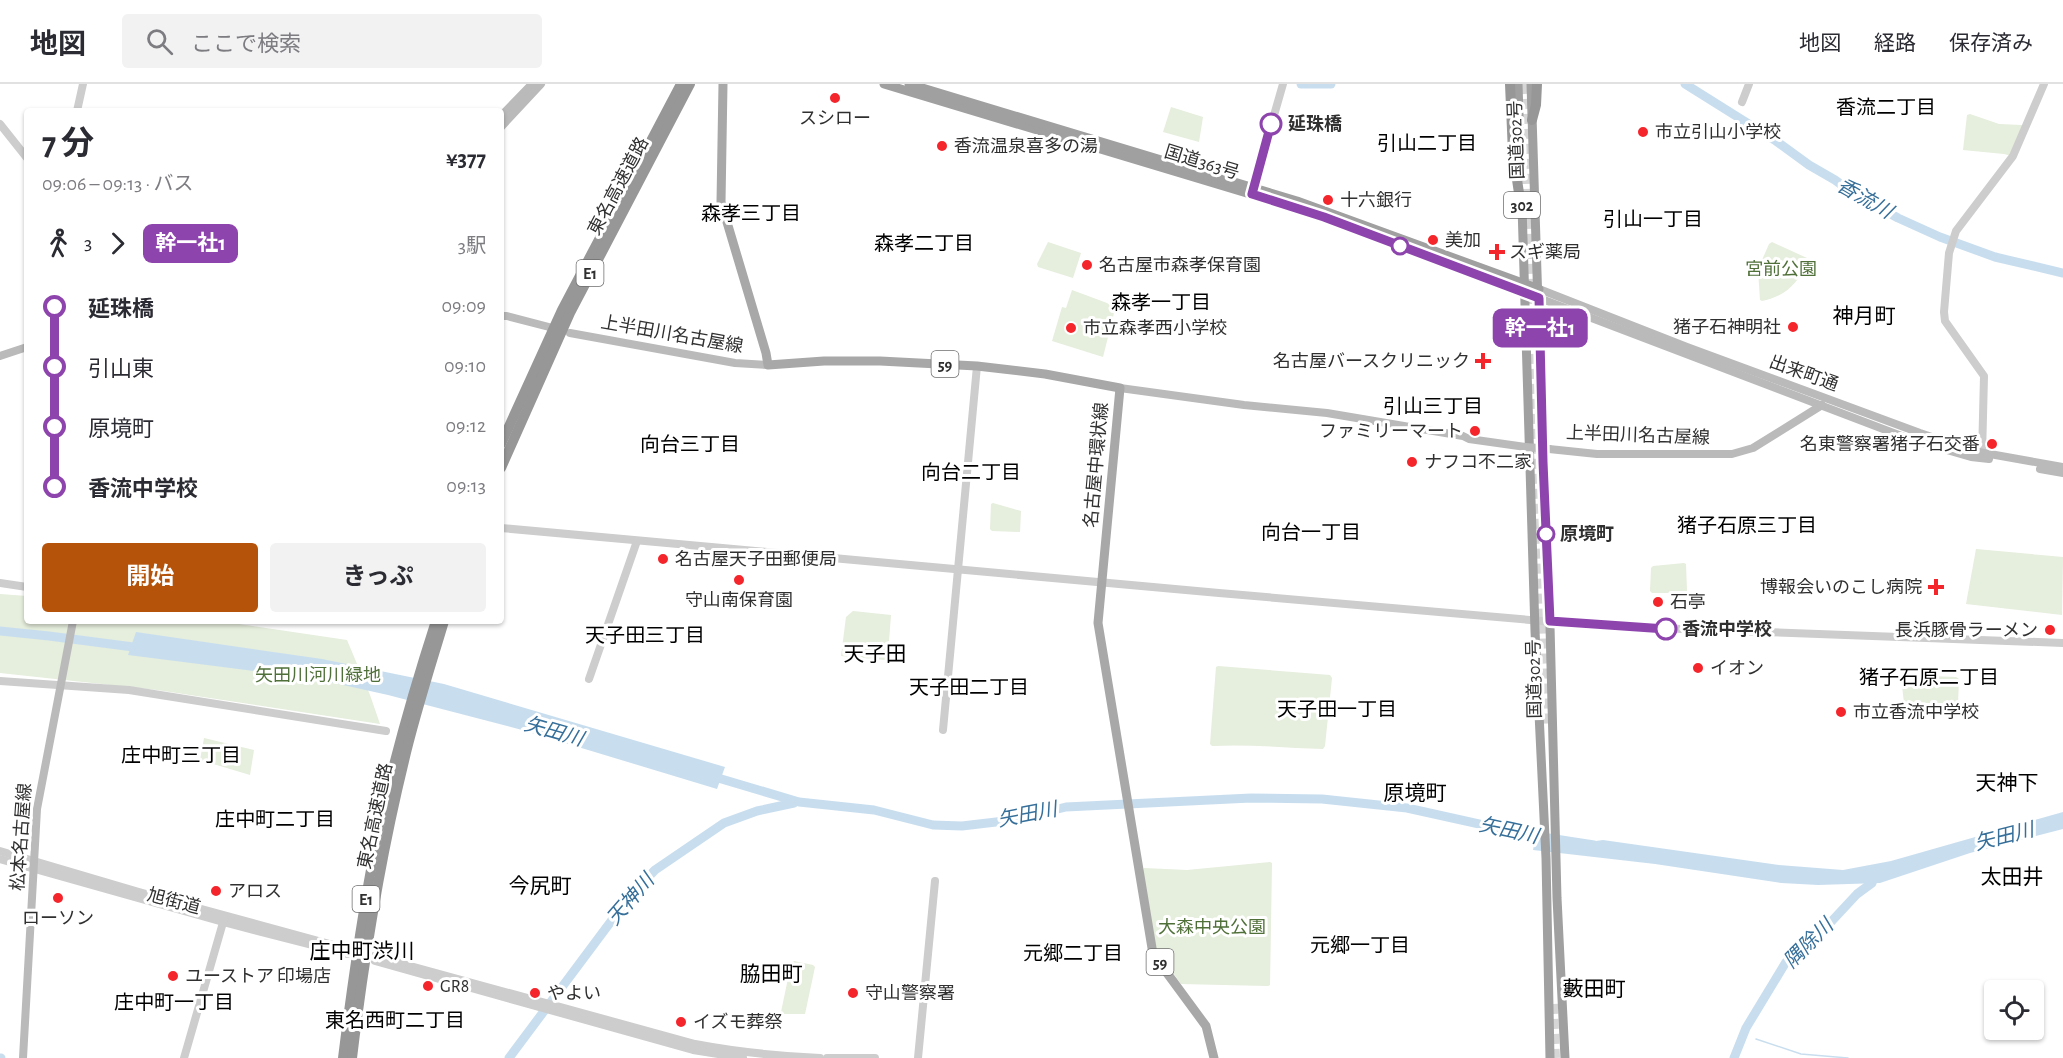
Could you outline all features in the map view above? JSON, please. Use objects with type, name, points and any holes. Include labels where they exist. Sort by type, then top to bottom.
[{"type":"highway","name":"東名高速道路","points":[[504,437],[562,310],[681,84]]},
{"type":"highway","name":"東名高速道路","points":[[504,461],[570,313],[690,84]]},
{"type":"highway","name":"国道363号","points":[[884,84],[1253,191]]},
{"type":"highway","name":"国道363号","points":[[909,84],[1253,191],[1539,294]]},
{"type":"highway","points":[[1509,84],[1509,108],[1516,124],[1513,153],[1522,213]]},
{"type":"highway","name":"国道302号","points":[[1516,124],[1518,84]]},
{"type":"highway","name":"国道302号","points":[[1531,84],[1550,621],[1553,782],[1565,1058]]},
{"type":"highway","points":[[1533,126],[1537,84]]},
{"type":"highway","name":"国道302号","points":[[1522,213],[1535,620],[1546,858],[1550,1058]]},
{"type":"highway","name":"東名高速道路","points":[[433,645],[435,624]]},
{"type":"highway","name":"東名高速道路","points":[[343,1058],[359,939],[381,819],[433,645],[443,624]]},
{"type":"highway","name":"東名高速道路","points":[[352,1058],[368,940],[404,742]]},
{"type":"main road","points":[[504,113],[532,84]]},
{"type":"main road","points":[[504,123],[541,84]]},
{"type":"main road","points":[[723,84],[721,202],[768,365]]},
{"type":"main road","name":"出来町通","points":[[1539,294],[1922,443],[1971,457],[1982,455],[2063,467]]},
{"type":"main road","name":"出来町通","points":[[1539,294],[1982,455],[2063,473]]},
{"type":"main road","points":[[504,316],[549,327]]},
{"type":"main road","name":"上半田川名古屋線","points":[[570,333],[735,363],[768,365]]},
{"type":"main road","points":[[0,354],[24,345]]},
{"type":"main road","name":"名古屋中環状線","points":[[768,365],[835,361],[977,366],[1045,374],[1120,388],[1098,623],[1153,954],[1206,1026],[1214,1058]]},
{"type":"main road","name":"上半田川名古屋線","points":[[1120,388],[1244,405],[1327,413],[1463,436],[1469,439],[1597,454],[1732,454],[1753,448],[1822,405]]},
{"type":"main road","name":"松本名古屋線","points":[[23,1057],[39,800],[72,624]]},
{"type":"street","points":[[78,108],[83,84]]},
{"type":"street","points":[[1253,191],[1283,84]]},
{"type":"street","points":[[1742,102],[1749,84]]},
{"type":"street","points":[[1982,455],[1984,376],[1945,321],[1949,253],[1956,233],[2013,156],[2044,84]]},
{"type":"street","points":[[0,124],[24,154]]},
{"type":"street","points":[[943,730],[977,366]]},
{"type":"street","points":[[504,528],[1219,593],[1642,628],[2063,643]]},
{"type":"street","points":[[589,679],[637,541]]},
{"type":"street","points":[[0,583],[24,587]]},
{"type":"street","points":[[0,681],[129,690],[386,731]]},
{"type":"street","name":"旭街道","points":[[0,851],[35,865]]},
{"type":"street","name":"旭街道","points":[[0,859],[35,865],[348,951]]},
{"type":"street","points":[[918,1058],[935,881]]},
{"type":"street","points":[[184,1058],[225,918]]},
{"type":"street","points":[[374,959],[695,1044],[729,1051],[820,1058]]},
{"type":"street","points":[[554,1008],[693,1050],[743,1058]]},
{"type":"street","points":[[827,1058],[874,1058]]},
{"type":"green space","points":[[1171,107],[1203,117],[1199,142],[1163,132]]},
{"type":"green space","points":[[1967,115],[1999,124],[2022,125],[2012,156],[1963,150]]},
{"type":"green space","points":[[1048,242],[1081,253],[1073,278],[1038,267],[1037,264]]},
{"type":"green space","name":"宮前公園","points":[[1772,242],[1809,261],[1800,276],[1785,292],[1762,301],[1760,300],[1758,269]]},
{"type":"green space","points":[[1072,290],[1107,303],[1115,309],[1103,357],[1052,341],[1062,307],[1066,308]]},
{"type":"green space","points":[[991,504],[1021,511],[1020,532],[990,529]]},
{"type":"green space","points":[[1976,549],[2063,557],[2062,615],[1966,604]]},
{"type":"green space","points":[[1686,564],[1687,591],[1685,593],[1652,593],[1650,591],[1653,566]]},
{"type":"green space","name":"矢田川河川緑地","points":[[0,594],[24,596],[24,624],[238,624],[347,640],[380,724],[157,690],[0,673]]},
{"type":"green space","points":[[853,611],[891,615],[885,660],[841,656],[846,617]]},
{"type":"green space","points":[[1216,667],[1330,675],[1332,678],[1323,749],[1212,746],[1210,744]]},
{"type":"green space","points":[[1903,675],[1956,677],[1959,679],[1958,704],[1955,706],[1906,705],[1901,677]]},
{"type":"green space","points":[[204,738],[254,750],[250,775],[200,760]]},
{"type":"green space","name":"大森中央公園","points":[[1272,863],[1270,985],[1181,984],[1156,949],[1144,868],[1187,870]]},
{"type":"green space","points":[[794,961],[815,967],[805,1014],[782,1014],[791,964]]},
{"type":"water","points":[[136,632],[322,659],[444,684],[725,767],[717,789],[522,730],[388,695],[316,679],[128,655]]},
{"type":"water","name":"矢田川","points":[[2063,812],[2063,829],[1970,853],[1880,883],[1818,885],[1781,883],[1655,864],[1533,850],[1535,840],[1574,844],[1603,840],[1779,865],[1843,870],[1891,861]]},
{"type":"waterway","name":"香流川","points":[[1301,84],[1331,84]]},
{"type":"waterway","name":"香流川","points":[[1685,84],[1850,191],[1898,218],[1940,237],[1995,257],[2063,273]]},
{"type":"waterway","name":"矢田川","points":[[0,631],[141,648]]},
{"type":"waterway","name":"矢田川","points":[[708,775],[799,802],[874,810],[933,825],[962,826],[1013,820],[1066,807],[1251,798],[1322,799],[1407,808],[1529,835],[1594,845]]},
{"type":"waterway","name":"天神川","points":[[509,1058],[624,902],[655,870],[724,823],[757,811],[794,803]]},
{"type":"waterway","name":"隅除川","points":[[1734,1058],[1746,1028],[1786,962],[1830,923],[1857,894],[1872,883],[1875,874]]},
{"type":"waterway","points":[[1756,1039],[1801,1054],[1848,1058]]},
{"type":"tunnel","points":[[1523,84],[1544,725]]},
{"type":"tunnel","points":[[1553,1004],[1555,1058]]},
{"type":"bus line","name":"幹一社1","points":[[1271,124],[1252,194],[1324,217],[1539,298],[1550,621],[1666,629]]},
{"type":"place","name":"スシロー","points":[[835,98]]},
{"type":"place","name":"延珠橋","points":[[1271,124]]},
{"type":"place","name":"市立引山小学校","points":[[1643,132]]},
{"type":"place","name":"香流温泉喜多の湯","points":[[942,146]]},
{"type":"place","name":"十六銀行","points":[[1328,200]]},
{"type":"place","name":"美加","points":[[1433,240]]},
{"type":"place","name":"スギ薬局","points":[[1497,252]]},
{"type":"place","name":"名古屋市森孝保育園","points":[[1087,265]]},
{"type":"place","name":"猪子石神明社","points":[[1793,327]]},
{"type":"place","name":"市立森孝西小学校","points":[[1071,328]]},
{"type":"place","name":"名古屋バースクリニック","points":[[1483,361]]},
{"type":"place","name":"ファミリーマート","points":[[1475,431]]},
{"type":"place","name":"名東警察署猪子石交番","points":[[1992,444]]},
{"type":"place","name":"ナフコ不二家","points":[[1412,462]]},
{"type":"place","name":"原境町","points":[[1546,534]]},
{"type":"place","name":"名古屋天子田郵便局","points":[[663,559]]},
{"type":"place","name":"守山南保育園","points":[[739,580]]},
{"type":"place","name":"博報会いのこし病院","points":[[1936,587]]},
{"type":"place","name":"石亭","points":[[1658,602]]},
{"type":"place","name":"香流中学校","points":[[1666,629]]},
{"type":"place","name":"長浜豚骨ラーメン","points":[[2050,630]]},
{"type":"place","name":"イオン","points":[[1698,668]]},
{"type":"place","name":"市立香流中学校","points":[[1841,712]]},
{"type":"place","name":"アロス","points":[[216,891]]},
{"type":"place","name":"ローソン","points":[[58,898]]},
{"type":"place","name":"ユーストア 印場店","points":[[173,976]]},
{"type":"place","name":"GR8","points":[[428,986]]},
{"type":"place","name":"やよい","points":[[535,993]]},
{"type":"place","name":"守山警察署","points":[[853,993]]},
{"type":"place","name":"イズモ葬祭","points":[[681,1022]]},
{"type":"district","name":"香流二丁目","points":[[1886,107]]},
{"type":"district","name":"引山二丁目","points":[[1427,143]]},
{"type":"district","name":"森孝三丁目","points":[[751,213]]},
{"type":"district","name":"引山一丁目","points":[[1653,219]]},
{"type":"district","name":"森孝二丁目","points":[[924,243]]},
{"type":"district","name":"森孝一丁目","points":[[1161,302]]},
{"type":"district","name":"神月町","points":[[1864,316]]},
{"type":"district","name":"引山三丁目","points":[[1433,406]]},
{"type":"district","name":"向台三丁目","points":[[690,444]]},
{"type":"district","name":"向台二丁目","points":[[971,472]]},
{"type":"district","name":"猪子石原三丁目","points":[[1747,525]]},
{"type":"district","name":"向台一丁目","points":[[1311,532]]},
{"type":"district","name":"天子田三丁目","points":[[645,635]]},
{"type":"district","name":"天子田","points":[[875,654]]},
{"type":"district","name":"猪子石原二丁目","points":[[1929,677]]},
{"type":"district","name":"天子田二丁目","points":[[969,687]]},
{"type":"district","name":"天子田一丁目","points":[[1337,709]]},
{"type":"district","name":"庄中町三丁目","points":[[181,755]]},
{"type":"district","name":"天神下","points":[[2007,783]]},
{"type":"district","name":"原境町","points":[[1415,793]]},
{"type":"district","name":"庄中町二丁目","points":[[275,819]]},
{"type":"district","name":"太田井","points":[[2012,877]]},
{"type":"district","name":"今尻町","points":[[540,886]]},
{"type":"district","name":"元郷一丁目","points":[[1360,945]]},
{"type":"district","name":"庄中町渋川","points":[[362,951]]},
{"type":"district","name":"元郷二丁目","points":[[1073,953]]},
{"type":"district","name":"脇田町","points":[[771,974]]},
{"type":"district","name":"藪田町","points":[[1594,989]]},
{"type":"district","name":"庄中町一丁目","points":[[174,1002]]},
{"type":"district","name":"東名西町二丁目","points":[[395,1020]]}]
